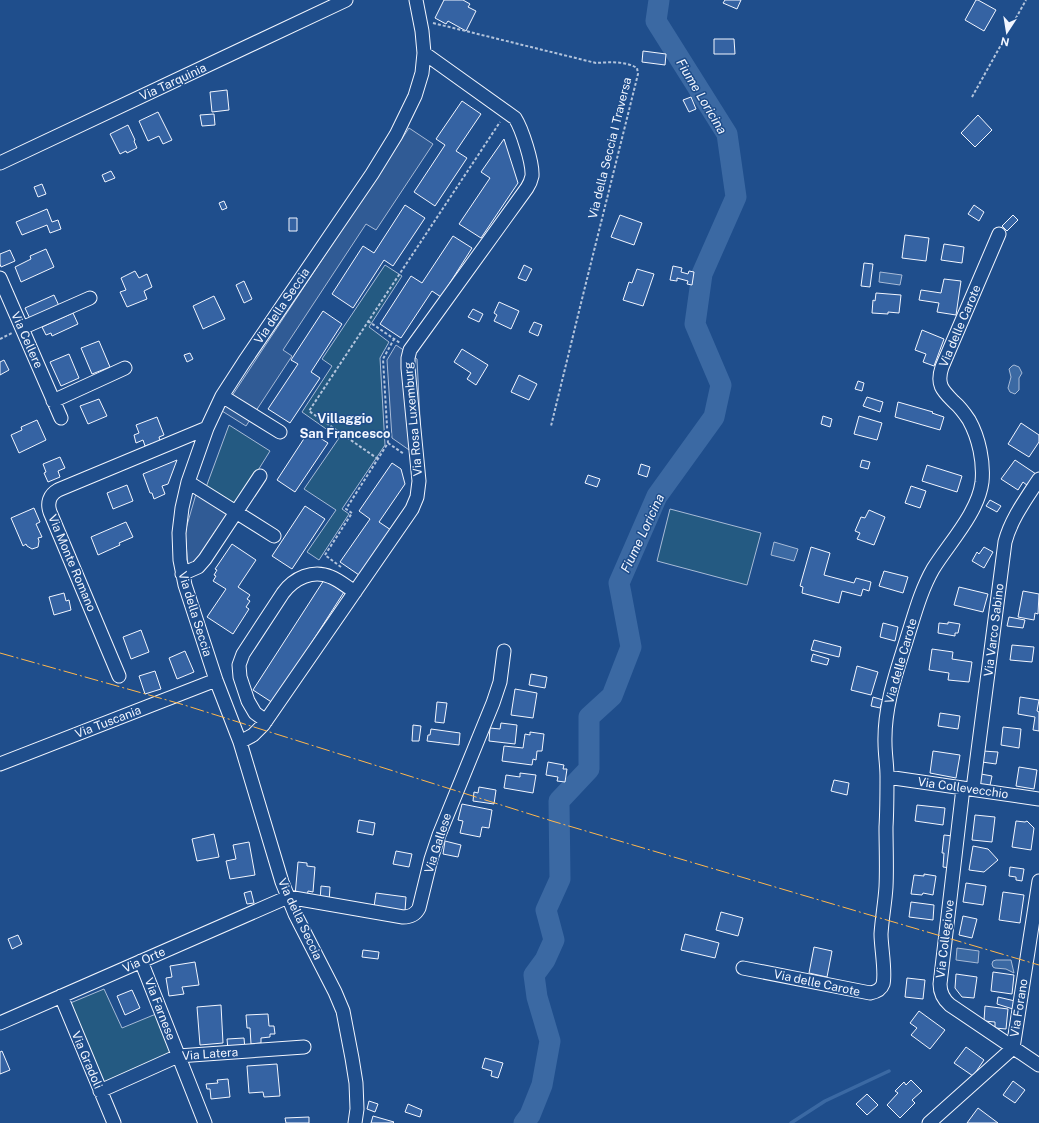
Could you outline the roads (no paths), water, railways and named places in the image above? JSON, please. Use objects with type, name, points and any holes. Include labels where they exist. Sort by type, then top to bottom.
[{"type":"street","name":"Via Tarquinia","points":[[0,164],[346,0]]},
{"type":"street","name":"Via della Seccia","points":[[355,1123],[357,1103],[356,1083],[351,1050],[341,1006],[298,919],[280,874],[240,742],[216,680],[186,589],[179,554],[179,529],[188,482],[207,428],[222,396],[351,206],[391,143],[415,96],[422,72],[424,53],[416,0]]},
{"type":"street","name":"Via Rosa Luxemburg","points":[[240,742],[255,733],[266,721],[414,505],[419,486],[408,355],[410,350],[530,184],[532,178],[532,169],[522,132],[515,118],[424,53]]},
{"type":"street","name":"Via delle Carote","points":[[743,968],[866,993],[876,992],[883,982],[881,935],[886,886],[887,776],[885,728],[887,706],[892,684],[926,582],[973,509],[981,487],[982,466],[975,434],[962,410],[943,391],[940,385],[940,376],[942,367],[999,234]]},
{"type":"street","name":"Via Cellere","points":[[0,278],[61,418]]},
{"type":"street","points":[[22,328],[90,298]]},
{"type":"street","points":[[54,401],[125,368]]},
{"type":"street","points":[[222,396],[280,432]]},
{"type":"street","name":"Via Monte Romano","points":[[119,676],[50,512],[50,498],[54,492],[58,490],[207,428]]},
{"type":"street","points":[[182,574],[194,569],[203,562],[260,476]]},
{"type":"street","name":"Via Varco Sabino","points":[[968,788],[1004,545],[1014,518],[1039,479]]},
{"type":"street","points":[[188,482],[274,536]]},
{"type":"street","points":[[266,721],[255,713],[248,701],[240,677],[239,665],[243,654],[283,593],[299,578],[319,574],[324,574],[334,578],[355,592]]},
{"type":"street","name":"Via Gallese","points":[[288,897],[403,917],[408,917],[417,912],[438,835],[492,708],[498,688],[504,651]]},
{"type":"street","name":"Via Tuscania","points":[[0,764],[216,680]]},
{"type":"street","name":"Via Collevecchio","points":[[887,776],[1039,799]]},
{"type":"street","name":"Via Collegiove","points":[[968,788],[940,990],[943,997],[950,1005],[1039,1065]]},
{"type":"street","name":"Via Forano","points":[[928,1123],[1013,1048],[1039,881]]},
{"type":"street","name":"Via Orte","points":[[0,1023],[288,897]]},
{"type":"street","name":"Via Farnese","points":[[141,961],[204,1123]]},
{"type":"street","name":"Via Gradoli","points":[[61,996],[114,1123]]},
{"type":"street","name":"Via Latera","points":[[100,1091],[178,1056],[304,1047]]},
{"type":"waterway","name":"Fiume Loricina","points":[[524,1123],[530,1115],[542,1085],[550,1041],[537,997],[534,975],[545,960],[554,940],[546,910],[560,879],[559,801],[589,769],[589,717],[612,696],[631,647],[619,583],[657,496],[714,417],[721,385],[695,324],[702,274],[736,197],[727,134],[656,21],[659,0]]},
{"type":"waterway","points":[[791,1123],[825,1101],[889,1071]]},
{"type":"district","name":"Villaggio San Francesco","points":[[345,426]]}]
